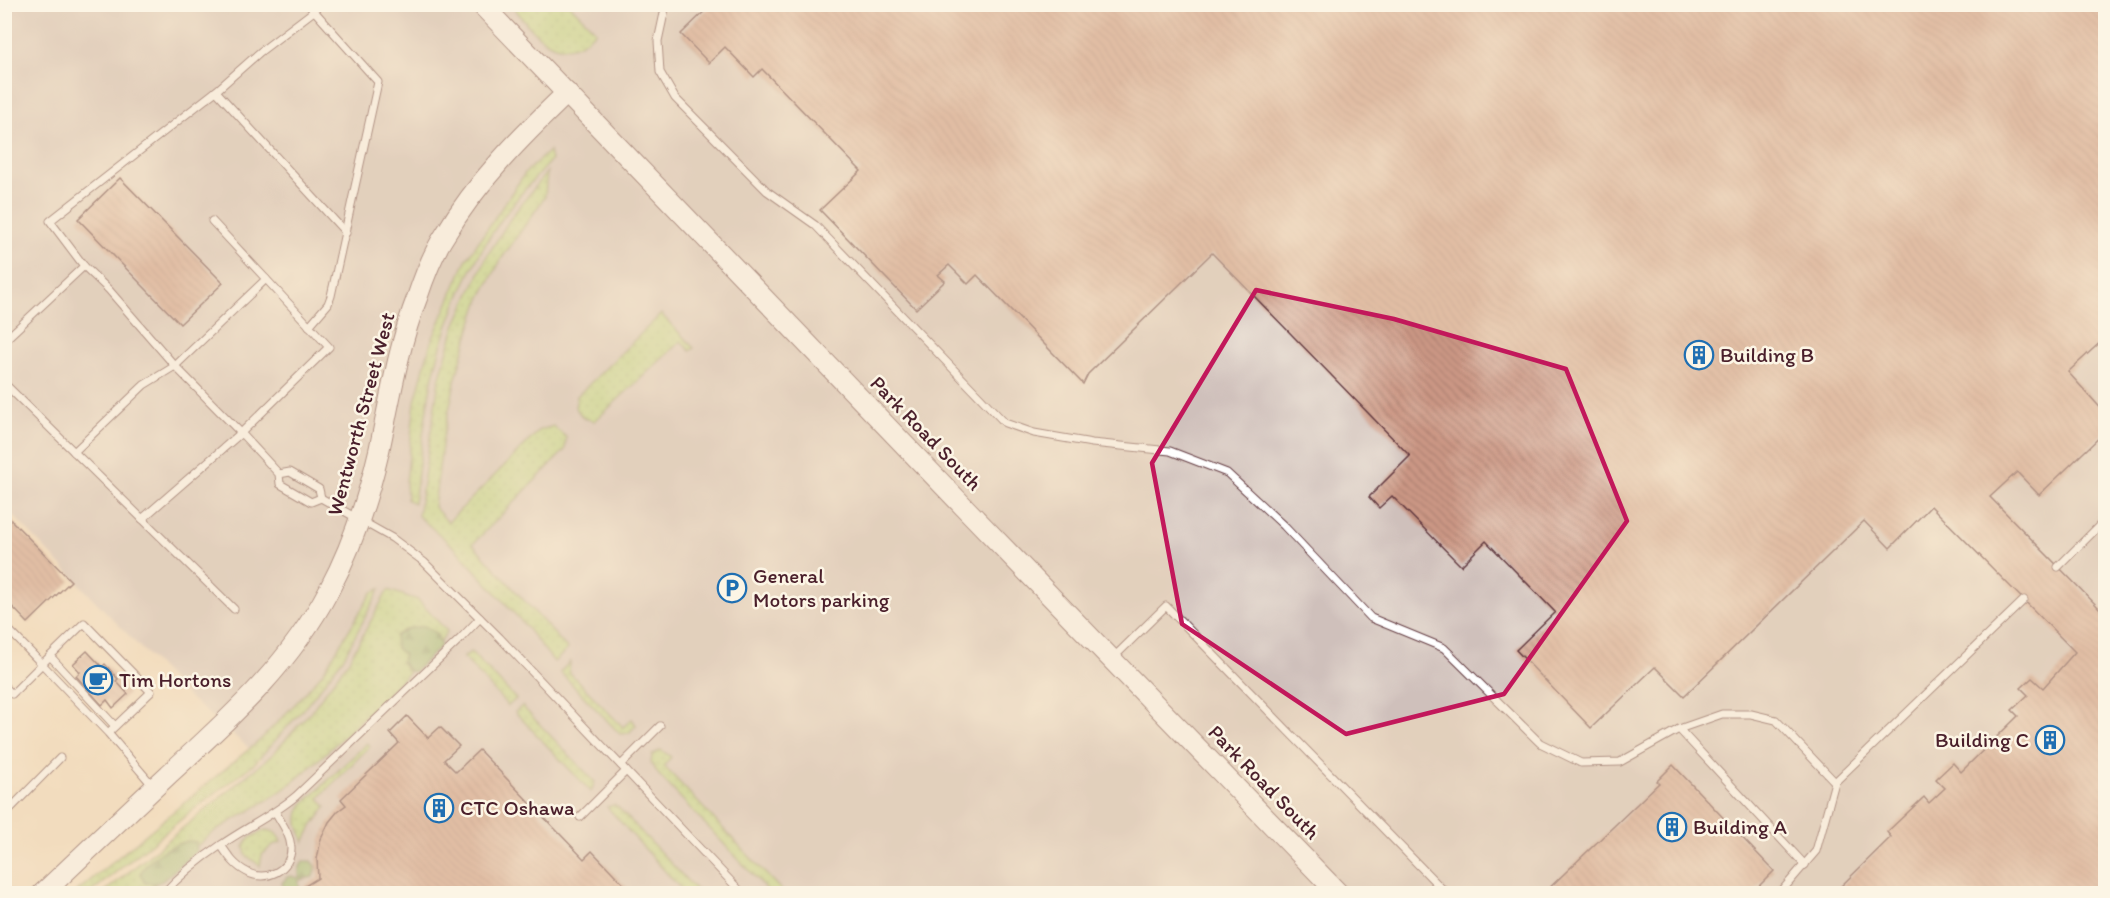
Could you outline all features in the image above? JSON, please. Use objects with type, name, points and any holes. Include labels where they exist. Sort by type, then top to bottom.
[{"type":"main road","name":"Park Road South","points":[[481,4],[1339,894]]},
{"type":"main road","name":"Wentworth Street West","points":[[42,894],[230,718],[256,692],[297,644],[331,587],[360,519],[379,453],[394,375],[416,299],[444,236],[478,185],[532,126],[567,93]]},
{"type":"lane","points":[[308,4],[378,82],[346,233],[328,304],[309,326]]},
{"type":"lane","points":[[666,4],[658,40],[660,72],[675,98],[767,191],[815,225],[1005,423],[1034,433],[1092,443],[1170,451],[1227,473],[1284,526],[1371,618],[1444,648],[1540,743],[1581,763],[1620,762],[1679,729],[1722,714],[1751,714],[1776,720],[1835,782]]},
{"type":"lane","points":[[314,11],[50,221],[84,266],[109,290],[175,366],[279,474],[280,484],[311,502],[321,498]]},
{"type":"lane","points":[[216,91],[346,233]]},
{"type":"lane","points":[[142,519],[242,433],[329,347],[212,222]]},
{"type":"lane","points":[[4,341],[84,266]]},
{"type":"lane","points":[[74,452],[144,385],[175,366],[266,279]]},
{"type":"lane","points":[[4,383],[234,609]]},
{"type":"lane","points":[[279,474],[290,472],[319,489],[321,498],[392,538],[424,562],[743,894]]},
{"type":"lane","points":[[2058,567],[2106,519]]},
{"type":"lane","points":[[1779,894],[1816,851],[1835,782],[2024,600]]},
{"type":"lane","points":[[1111,659],[1167,606],[1447,894]]},
{"type":"lane","points":[[163,894],[182,874],[221,845],[276,813],[480,618]]},
{"type":"lane","points":[[4,686],[12,694],[84,623],[151,692],[108,734]]},
{"type":"lane","points":[[4,625],[155,787]]},
{"type":"lane","points":[[50,656],[116,726]]},
{"type":"lane","points":[[579,817],[660,726]]},
{"type":"lane","points":[[1679,729],[1805,865]]},
{"type":"lane","points":[[4,815],[60,758]]},
{"type":"lane","points":[[221,845],[228,856],[249,874],[261,877],[282,869],[288,861],[291,846],[289,836],[276,813]]},
{"type":"highlighted area","points":[[1256,290],[1394,319],[1566,369],[1627,521],[1504,694],[1346,734],[1182,624],[1152,463]]},
{"type":"shaded area","points":[[5,5],[2105,5],[2105,893],[112,893],[262,759],[187,696],[5,507]]},
{"type":"green space","points":[[512,5],[570,5],[596,31],[583,42],[571,47],[549,44],[529,27]]},
{"type":"green space","points":[[549,151],[551,160],[518,198],[489,238],[455,305],[433,376],[414,503],[407,500],[406,482],[415,401],[430,345],[466,260],[525,173]]},
{"type":"green space","points":[[547,172],[545,197],[502,258],[480,299],[456,378],[443,438],[434,507],[448,522],[540,430],[553,426],[566,437],[565,450],[473,544],[568,649],[554,662],[523,623],[455,548],[418,516],[439,380],[455,326],[487,256],[512,216]]},
{"type":"green space","points":[[661,314],[694,348],[690,351],[681,341],[595,421],[583,418],[575,407],[577,396]]},
{"type":"green space","points":[[380,589],[344,657],[307,705],[254,764],[90,893],[75,893],[260,740],[324,671],[372,592]]},
{"type":"green space","points":[[388,590],[418,600],[447,631],[441,641],[308,769],[288,786],[214,832],[146,893],[102,894],[272,755],[312,710],[349,660]]},
{"type":"green space","points":[[424,626],[437,634],[441,646],[414,672],[407,670],[401,661],[404,655],[396,648],[395,636],[406,629]]},
{"type":"green space","points":[[471,652],[516,699],[508,706],[463,657]]},
{"type":"green space","points":[[570,662],[569,672],[623,727],[632,719],[636,725],[629,733],[620,734],[560,672]]},
{"type":"green space","points":[[522,706],[595,782],[591,792],[515,712]]},
{"type":"green space","points":[[367,743],[370,746],[319,798],[326,807],[304,842],[298,819],[302,805]]},
{"type":"green space","points":[[661,750],[671,757],[664,766],[784,893],[770,893],[658,774],[651,763],[652,755]]},
{"type":"green space","points":[[614,805],[699,893],[677,893],[681,889],[607,807]]},
{"type":"green space","points":[[265,830],[275,833],[281,842],[273,845],[262,855],[260,866],[246,855],[244,847],[248,839]]},
{"type":"green space","points":[[188,841],[196,842],[197,851],[164,880],[145,883],[140,874],[154,857],[173,846]]},
{"type":"green space","points":[[303,861],[312,861],[316,866],[313,877],[299,880],[299,889],[295,893],[287,893],[283,890],[282,883],[287,877],[299,877],[299,869]]},
{"type":"building","name":"Building B","points":[[712,4],[2106,4],[2106,337],[2068,372],[2106,414],[2106,431],[2039,495],[2017,472],[1990,497],[2106,615],[2106,894],[1833,894],[1891,837],[1887,832],[1924,797],[1929,803],[1945,788],[1936,779],[1953,763],[1961,772],[2018,716],[2012,710],[2028,695],[2021,688],[2032,678],[2043,688],[2075,652],[1931,506],[1890,548],[1864,521],[1684,696],[1655,667],[1591,728],[1516,650],[1555,612],[1486,541],[1461,566],[1392,496],[1379,508],[1369,497],[1410,456],[1212,253],[1088,374],[1083,384],[977,275],[968,284],[949,265],[938,275],[945,281],[916,309],[820,210],[861,171],[762,69],[754,77],[725,47],[709,63],[681,34]]},
{"type":"building","points":[[120,178],[223,283],[180,324],[78,219]]},
{"type":"building","points":[[5,514],[71,581],[28,623],[5,599]]},
{"type":"building","name":"Tim Hortons","points":[[87,651],[102,667],[105,664],[128,694],[113,708],[107,700],[102,705],[76,676],[80,672],[73,664]]},
{"type":"building","name":"CTC Oshawa","points":[[407,716],[428,738],[440,727],[459,746],[444,760],[456,772],[479,750],[584,859],[592,851],[633,894],[301,894],[305,886],[318,878],[317,859],[321,839],[329,822],[346,805],[341,799],[399,743],[390,733]]},
{"type":"building","name":"Building A","points":[[1673,765],[1774,871],[1751,894],[1543,894],[1659,783],[1657,781]]},
{"type":"place","name":"Building B","points":[[1699,355]]},
{"type":"place","name":"General Motors parking","points":[[732,588]]},
{"type":"place","name":"Tim Hortons","points":[[98,680]]},
{"type":"place","name":"Building C","points":[[2050,740]]},
{"type":"place","name":"CTC Oshawa","points":[[439,808]]},
{"type":"place","name":"Building A","points":[[1672,827]]}]
